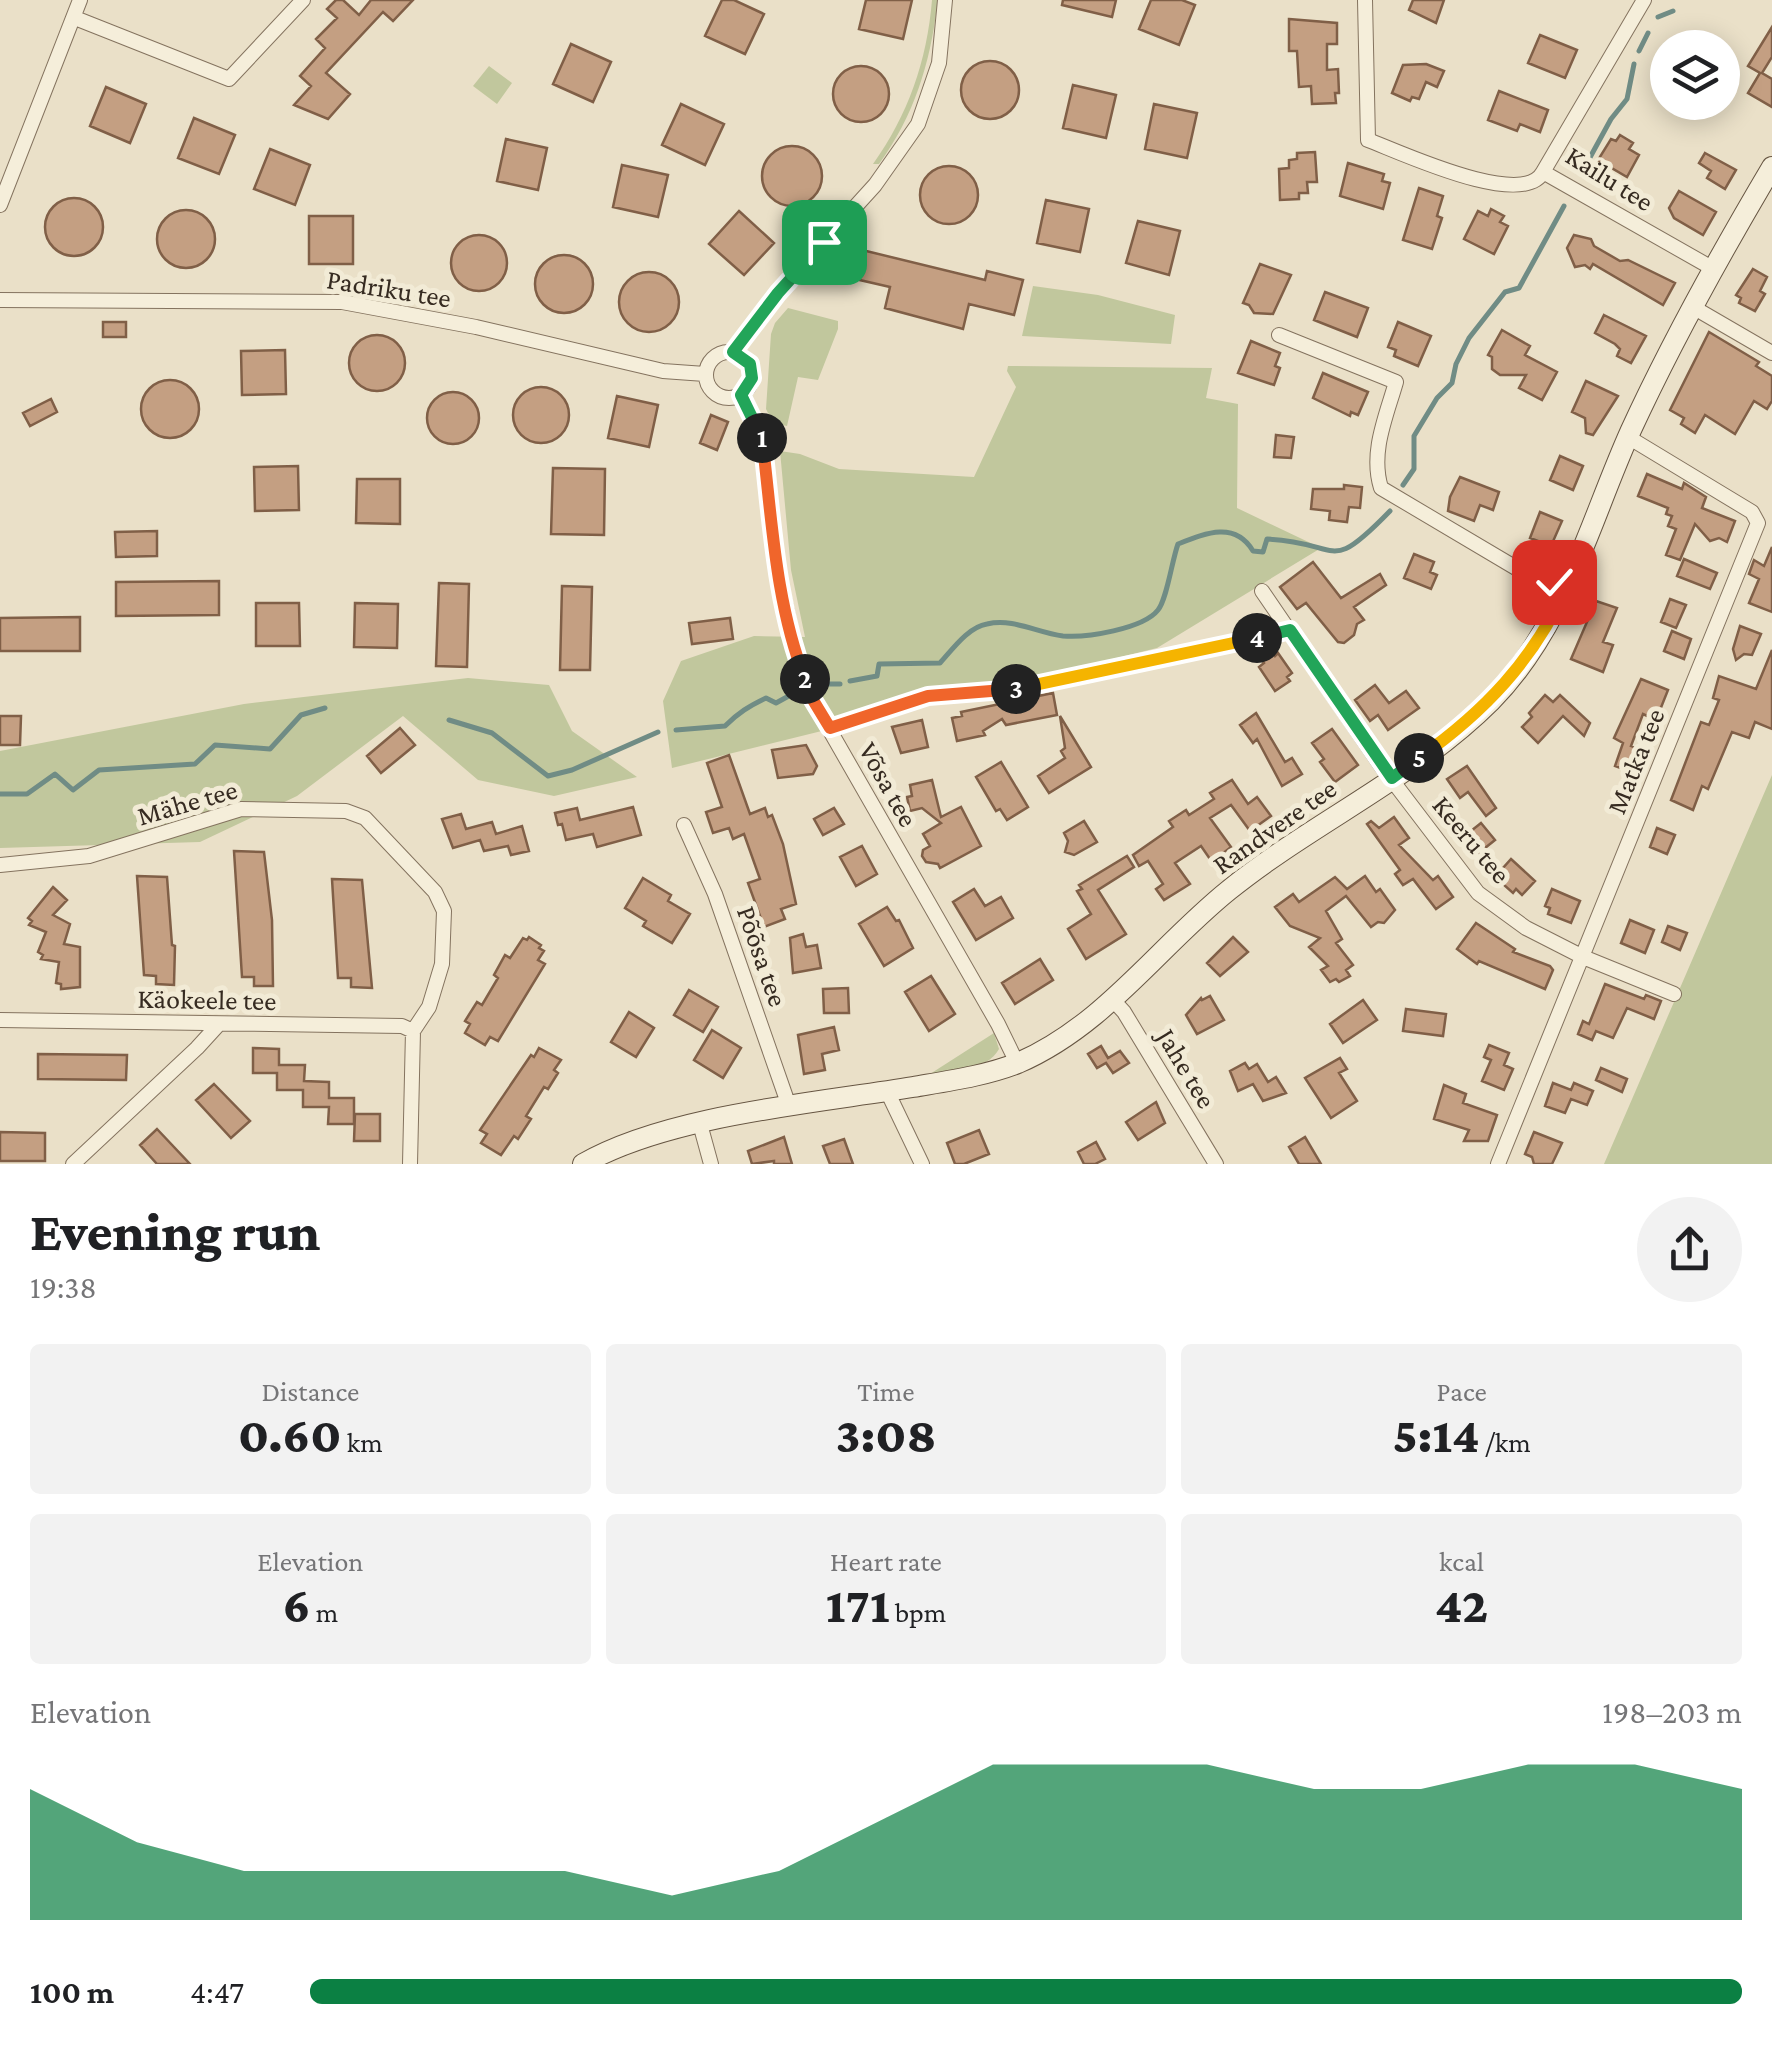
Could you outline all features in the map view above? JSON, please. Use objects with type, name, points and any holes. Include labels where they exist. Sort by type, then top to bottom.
[{"type":"main road","name":"Randvere tee","points":[[584,1164],[630,1143],[700,1124],[959,1080],[1017,1063],[1060,1041],[1113,1000],[1230,888],[1392,778],[1490,702],[1526,662],[1552,620],[1628,436],[1691,306],[1772,167]]},
{"type":"street","points":[[0,206],[80,0]]},
{"type":"street","points":[[75,18],[229,78],[302,0]]},
{"type":"street","points":[[733,352],[778,293],[875,185],[918,124],[939,64],[945,0]]},
{"type":"street","points":[[1364,0],[1368,140],[1479,182],[1530,186],[1543,172]]},
{"type":"street","name":"Kailu tee","points":[[1644,0],[1543,172],[1712,268]]},
{"type":"street","name":"Padriku tee","points":[[0,300],[342,302],[476,327],[663,371],[705,374]]},
{"type":"street","points":[[1691,306],[1772,353]]},
{"type":"street","points":[[1279,335],[1396,382],[1375,468],[1381,488],[1516,568],[1567,586]]},
{"type":"street","points":[[733,352],[746,358],[752,371],[750,384],[741,395],[728,398],[716,395],[705,374],[711,359],[733,352]]},
{"type":"street","name":"Võsa tee","points":[[741,395],[762,436],[772,538],[796,655],[813,700],[1017,1063]]},
{"type":"street","name":"Matka tee","points":[[1498,1164],[1758,523],[1752,512],[1628,436]]},
{"type":"street","name":"Keeru tee","points":[[1262,591],[1445,853],[1478,893],[1526,928],[1583,957],[1674,994]]},
{"type":"street","points":[[830,728],[928,696],[1008,690],[1290,630]]},
{"type":"street","name":"Mähe tee","points":[[0,864],[89,856],[241,809],[346,811],[364,818],[436,892],[444,911],[442,964],[429,1007],[413,1031],[410,1164]]},
{"type":"street","name":"Põõsa tee","points":[[684,825],[715,894],[789,1106]]},
{"type":"street","name":"Jahe tee","points":[[1113,1000],[1216,1164]]},
{"type":"street","name":"Käokeele tee","points":[[0,1020],[389,1026],[413,1031]]},
{"type":"street","points":[[73,1164],[218,1025]]},
{"type":"street","points":[[887,1092],[922,1164]]},
{"type":"street","points":[[700,1124],[711,1164]]},
{"type":"street","points":[[400,1164],[410,1164]]},
{"type":"green space","points":[[932,0],[937,0],[934,27],[919,89],[891,146],[879,164],[873,164],[914,86],[926,44]]},
{"type":"green space","points":[[489,66],[512,83],[497,104],[473,86]]},
{"type":"green space","points":[[1033,286],[1098,295],[1175,315],[1171,344],[1022,336]]},
{"type":"green space","points":[[788,308],[838,321],[838,329],[818,380],[798,377],[787,426],[773,423],[766,409],[771,334]]},
{"type":"green space","points":[[1008,366],[1212,368],[1206,398],[1238,404],[1237,508],[1321,548],[1157,648],[672,768],[663,701],[681,661],[754,636],[805,637],[791,570],[780,451],[839,469],[974,477],[1016,387]]},
{"type":"green space","points":[[468,678],[549,685],[572,731],[637,777],[554,796],[478,780],[403,716],[297,796],[200,842],[0,848],[0,751],[244,704]]},
{"type":"green space","points":[[1772,775],[1772,1164],[1604,1164]]},
{"type":"green space","points":[[994,1033],[999,1049],[986,1062],[969,1069],[930,1074]]},
{"type":"building","points":[[336,0],[343,0],[359,15],[371,0],[413,0],[393,21],[383,12],[326,73],[350,94],[328,119],[294,105],[311,86],[300,76],[325,48],[316,39],[337,18],[327,9]]},
{"type":"building","points":[[722,0],[734,0],[764,14],[745,54],[705,36]]},
{"type":"building","points":[[866,0],[912,0],[903,39],[859,29]]},
{"type":"building","points":[[1063,0],[1116,0],[1112,17],[1062,5]]},
{"type":"building","points":[[1151,0],[1182,0],[1195,5],[1179,45],[1139,29]]},
{"type":"building","points":[[1413,0],[1444,0],[1436,23],[1409,10]]},
{"type":"building","points":[[1289,19],[1337,23],[1337,44],[1327,44],[1327,70],[1338,69],[1336,103],[1312,104],[1311,86],[1299,87],[1297,51],[1289,51]]},
{"type":"building","points":[[1772,27],[1772,57],[1762,73],[1772,79],[1772,107],[1748,93],[1760,73],[1748,66]]},
{"type":"building","points":[[1540,35],[1577,50],[1565,78],[1528,63]]},
{"type":"building","points":[[571,44],[611,62],[593,102],[553,84]]},
{"type":"building","points":[[990,61],[1010,70],[1019,90],[1010,110],[990,119],[970,110],[961,90],[970,70]]},
{"type":"building","points":[[1426,64],[1444,71],[1437,87],[1426,82],[1419,99],[1412,97],[1410,101],[1392,93],[1403,65]]},
{"type":"building","points":[[861,66],[881,74],[889,94],[881,114],[861,122],[841,114],[833,94],[841,74]]},
{"type":"building","points":[[1073,85],[1116,95],[1106,138],[1063,128]]},
{"type":"building","points":[[106,87],[146,104],[130,143],[90,126]]},
{"type":"building","points":[[1499,91],[1548,110],[1540,132],[1520,124],[1517,131],[1488,120]]},
{"type":"building","points":[[681,104],[724,124],[705,165],[662,145]]},
{"type":"building","points":[[1154,104],[1197,113],[1187,158],[1145,149]]},
{"type":"building","points":[[194,118],[235,135],[219,174],[178,158]]},
{"type":"building","points":[[1620,135],[1633,143],[1629,149],[1639,155],[1627,177],[1598,160],[1611,139],[1616,141]]},
{"type":"building","points":[[506,139],[547,148],[538,190],[497,181]]},
{"type":"building","points":[[792,146],[813,155],[822,176],[813,197],[792,206],[771,197],[762,176],[771,155]]},
{"type":"building","points":[[270,149],[310,165],[295,205],[254,189]]},
{"type":"building","points":[[1315,152],[1317,182],[1307,182],[1308,193],[1299,193],[1299,199],[1280,200],[1279,169],[1289,168],[1289,160],[1297,159],[1297,153]]},
{"type":"building","points":[[1705,153],[1736,170],[1725,189],[1707,178],[1711,171],[1699,163]]},
{"type":"building","points":[[1348,163],[1384,174],[1382,181],[1390,183],[1383,209],[1340,196]]},
{"type":"building","points":[[622,165],[668,175],[658,217],[613,207]]},
{"type":"building","points":[[949,166],[969,175],[978,195],[969,215],[949,224],[929,215],[920,195],[929,175]]},
{"type":"building","points":[[1419,188],[1443,196],[1437,216],[1442,218],[1432,249],[1403,240]]},
{"type":"building","points":[[1679,191],[1716,212],[1703,235],[1674,218],[1669,208]]},
{"type":"building","points":[[74,198],[94,207],[103,227],[94,247],[74,256],[54,247],[45,227],[54,207]]},
{"type":"building","points":[[1046,200],[1089,209],[1080,252],[1037,243]]},
{"type":"building","points":[[1491,209],[1504,216],[1500,222],[1508,226],[1494,254],[1464,239],[1478,211],[1488,216]]},
{"type":"building","points":[[186,210],[207,218],[215,239],[207,260],[186,268],[165,260],[157,239],[165,218]]},
{"type":"building","points":[[739,211],[774,243],[744,275],[709,244]]},
{"type":"building","points":[[309,216],[353,216],[353,264],[309,264]]},
{"type":"building","points":[[1138,221],[1180,231],[1169,275],[1126,263]]},
{"type":"building","points":[[479,235],[499,243],[507,263],[499,283],[479,291],[459,283],[451,263],[459,243]]},
{"type":"building","points":[[1574,235],[1591,239],[1594,246],[1620,261],[1628,260],[1675,283],[1663,305],[1593,264],[1590,269],[1585,265],[1575,267],[1567,248]]},
{"type":"building","points":[[858,249],[985,280],[987,271],[1023,280],[1014,315],[969,304],[963,329],[885,308],[890,287],[851,278]]},
{"type":"building","points":[[564,255],[584,264],[593,284],[584,304],[564,313],[544,304],[535,284],[544,264]]},
{"type":"building","points":[[1260,264],[1291,275],[1273,314],[1254,313],[1243,303]]},
{"type":"building","points":[[1753,269],[1767,277],[1760,291],[1765,294],[1755,311],[1739,303],[1741,298],[1736,295]]},
{"type":"building","points":[[649,272],[670,281],[679,302],[670,323],[649,332],[628,323],[619,302],[628,281]]},
{"type":"building","points":[[1325,292],[1368,308],[1357,337],[1314,320]]},
{"type":"building","points":[[1604,315],[1646,336],[1631,363],[1617,356],[1620,349],[1615,344],[1595,333]]},
{"type":"building","points":[[103,322],[126,322],[126,337],[103,337]]},
{"type":"building","points":[[1398,322],[1431,336],[1418,366],[1394,356],[1396,350],[1388,347]]},
{"type":"building","points":[[1502,330],[1530,346],[1525,355],[1557,372],[1542,400],[1519,388],[1526,375],[1500,375],[1492,369],[1492,357],[1488,355]]},
{"type":"building","points":[[1709,332],[1759,362],[1756,366],[1772,376],[1772,401],[1767,409],[1754,401],[1735,434],[1705,415],[1695,433],[1681,424],[1684,418],[1670,410]]},
{"type":"building","points":[[377,335],[397,343],[405,363],[397,383],[377,391],[357,383],[349,363],[357,343]]},
{"type":"building","points":[[1251,341],[1280,353],[1274,385],[1238,373]]},
{"type":"building","points":[[285,350],[286,394],[242,395],[241,351]]},
{"type":"building","points":[[1323,373],[1368,392],[1358,415],[1351,412],[1350,416],[1313,398]]},
{"type":"building","points":[[170,380],[190,389],[199,409],[190,429],[170,438],[150,429],[141,409],[150,389]]},
{"type":"building","points":[[1586,381],[1618,396],[1593,435],[1586,433],[1585,418],[1572,412]]},
{"type":"building","points":[[541,387],[560,396],[569,415],[560,434],[541,443],[522,434],[513,415],[522,396]]},
{"type":"building","points":[[453,392],[472,399],[479,418],[472,437],[453,444],[434,437],[427,418],[434,399]]},
{"type":"building","points":[[617,396],[658,405],[649,447],[608,438]]},
{"type":"building","points":[[51,399],[57,412],[30,426],[23,413]]},
{"type":"building","points":[[711,415],[728,422],[717,450],[700,443]]},
{"type":"building","points":[[1276,435],[1294,437],[1291,458],[1274,457]]},
{"type":"building","points":[[1560,456],[1583,466],[1573,490],[1550,480]]},
{"type":"building","points":[[298,466],[299,510],[255,511],[254,467]]},
{"type":"building","points":[[553,468],[605,469],[604,535],[551,534]]},
{"type":"building","points":[[1647,474],[1682,489],[1684,483],[1706,497],[1702,508],[1735,521],[1727,542],[1719,538],[1710,541],[1695,524],[1680,560],[1666,555],[1676,529],[1668,526],[1672,516],[1666,514],[1668,508],[1638,496]]},
{"type":"building","points":[[1460,477],[1499,492],[1493,510],[1480,505],[1474,521],[1448,511]]},
{"type":"building","points":[[357,479],[400,479],[400,524],[356,523]]},
{"type":"building","points":[[1344,485],[1362,487],[1360,508],[1349,507],[1347,522],[1329,520],[1330,511],[1311,509],[1313,489],[1344,489]]},
{"type":"building","points":[[1540,512],[1562,521],[1551,546],[1530,538]]},
{"type":"building","points":[[157,531],[157,556],[116,557],[115,532]]},
{"type":"building","points":[[1772,547],[1772,612],[1749,603],[1759,579],[1749,574],[1754,560],[1764,566]]},
{"type":"building","points":[[1414,554],[1434,562],[1430,572],[1437,575],[1431,589],[1404,578]]},
{"type":"building","points":[[1684,559],[1717,573],[1710,589],[1677,576]]},
{"type":"building","points":[[1313,562],[1341,598],[1380,574],[1386,585],[1354,607],[1364,620],[1344,643],[1338,642],[1306,603],[1297,609],[1280,587]]},
{"type":"building","points":[[219,581],[219,615],[116,616],[116,582]]},
{"type":"building","points":[[439,583],[469,584],[467,667],[436,666]]},
{"type":"building","points":[[562,586],[592,587],[590,670],[560,670]]},
{"type":"building","points":[[1670,599],[1686,605],[1676,628],[1661,622]]},
{"type":"building","points":[[1596,601],[1617,608],[1603,642],[1613,645],[1603,672],[1571,659]]},
{"type":"building","points":[[256,603],[299,603],[300,646],[256,646]]},
{"type":"building","points":[[355,603],[398,604],[397,648],[354,647]]},
{"type":"building","points":[[80,617],[80,651],[0,651],[0,618]]},
{"type":"building","points":[[730,618],[733,639],[692,644],[689,623]]},
{"type":"building","points":[[1740,626],[1761,634],[1752,655],[1744,654],[1736,660],[1733,649]]},
{"type":"building","points":[[1672,631],[1691,639],[1684,659],[1664,651]]},
{"type":"building","points":[[1271,650],[1275,656],[1278,653],[1292,673],[1287,677],[1290,681],[1275,691],[1259,667],[1264,663],[1261,658]]},
{"type":"building","points":[[1772,650],[1772,729],[1755,722],[1749,738],[1732,732],[1708,789],[1702,786],[1693,810],[1671,800],[1701,722],[1709,725],[1719,700],[1713,698],[1719,676],[1756,689]]},
{"type":"building","points":[[1641,679],[1668,690],[1656,720],[1643,714],[1631,746],[1646,751],[1637,774],[1615,766],[1623,743],[1614,738]]},
{"type":"building","points":[[1375,685],[1389,703],[1406,691],[1419,708],[1388,730],[1378,715],[1370,721],[1355,700]]},
{"type":"building","points":[[1053,693],[1057,715],[1006,725],[1002,719],[983,731],[985,735],[957,741],[952,718],[962,716],[961,712]]},
{"type":"building","points":[[1545,695],[1553,702],[1560,695],[1590,723],[1584,736],[1563,716],[1538,743],[1522,727]]},
{"type":"building","points":[[1256,713],[1285,762],[1292,758],[1302,774],[1282,786],[1257,739],[1253,743],[1240,725]]},
{"type":"building","points":[[0,716],[21,716],[20,745],[0,745]]},
{"type":"building","points":[[1060,716],[1091,767],[1049,793],[1038,776],[1065,758],[1061,751],[1065,748]]},
{"type":"building","points":[[922,720],[928,747],[901,753],[892,727]]},
{"type":"building","points":[[400,728],[415,745],[381,773],[367,756]]},
{"type":"building","points":[[1332,729],[1358,765],[1335,782],[1312,743]]},
{"type":"building","points":[[806,745],[817,766],[813,774],[778,778],[772,750]]},
{"type":"building","points":[[729,755],[750,814],[765,808],[768,817],[772,815],[783,844],[796,904],[781,909],[785,919],[764,927],[748,883],[760,879],[744,834],[733,839],[729,828],[713,833],[706,812],[722,807],[707,763]]},
{"type":"building","points":[[1001,762],[1028,807],[1007,820],[1000,809],[996,811],[976,777]]},
{"type":"building","points":[[1467,766],[1496,808],[1486,816],[1468,792],[1460,798],[1447,779]]},
{"type":"building","points":[[932,780],[941,817],[961,807],[981,846],[940,868],[922,856],[930,846],[923,834],[941,823],[922,808],[910,811],[907,797],[912,796],[910,785]]},
{"type":"building","points":[[1232,780],[1248,804],[1257,797],[1271,816],[1250,831],[1231,805],[1210,818],[1231,847],[1212,862],[1201,846],[1175,863],[1190,884],[1164,900],[1156,889],[1163,884],[1148,861],[1139,866],[1133,855],[1173,827],[1169,821],[1186,810],[1189,815],[1214,799],[1210,793]]},
{"type":"building","points":[[633,807],[641,835],[597,847],[593,834],[566,840],[555,813],[577,808],[580,820]]},
{"type":"building","points":[[834,808],[844,824],[823,835],[814,819]]},
{"type":"building","points":[[461,814],[466,829],[492,822],[496,834],[522,826],[529,851],[511,855],[508,846],[484,851],[480,840],[453,848],[442,819]]},
{"type":"building","points":[[1394,817],[1409,838],[1399,845],[1433,880],[1438,876],[1453,897],[1436,909],[1413,879],[1403,885],[1395,874],[1400,870],[1367,824],[1371,821],[1379,828]]},
{"type":"building","points":[[1084,821],[1097,842],[1074,855],[1065,852],[1068,841],[1064,833]]},
{"type":"building","points":[[1481,823],[1495,840],[1475,856],[1461,839]]},
{"type":"building","points":[[1657,828],[1675,835],[1667,854],[1650,847]]},
{"type":"building","points":[[862,846],[877,874],[856,886],[840,857]]},
{"type":"building","points":[[234,851],[264,852],[272,920],[273,986],[254,986],[254,977],[242,977]]},
{"type":"building","points":[[1127,856],[1134,867],[1098,890],[1126,934],[1086,959],[1068,929],[1091,914],[1077,891],[1082,889],[1079,885]]},
{"type":"building","points":[[1511,859],[1535,881],[1522,895],[1516,889],[1513,893],[1495,877]]},
{"type":"building","points":[[137,876],[167,877],[175,946],[174,985],[156,984],[156,976],[144,975]]},
{"type":"building","points":[[1365,876],[1395,910],[1384,923],[1371,927],[1346,896],[1326,911],[1342,939],[1336,943],[1353,965],[1346,970],[1350,976],[1330,982],[1321,970],[1328,966],[1309,947],[1320,938],[1290,926],[1275,907],[1293,894],[1299,902],[1335,877],[1347,889]]},
{"type":"building","points":[[643,878],[671,895],[668,901],[690,914],[672,943],[643,926],[646,921],[625,908]]},
{"type":"building","points":[[332,879],[362,880],[372,988],[351,987],[351,978],[338,978]]},
{"type":"building","points":[[53,887],[67,900],[53,915],[70,924],[64,944],[80,947],[80,987],[61,989],[61,984],[56,983],[59,962],[41,959],[43,955],[38,952],[46,932],[29,925],[32,921],[28,918]]},
{"type":"building","points":[[974,889],[985,906],[1001,897],[1013,918],[976,940],[953,902]]},
{"type":"building","points":[[1552,889],[1580,901],[1571,923],[1548,914],[1550,908],[1545,906]]},
{"type":"building","points":[[887,907],[899,920],[913,948],[884,966],[859,924]]},
{"type":"building","points":[[1630,920],[1654,930],[1645,953],[1621,943]]},
{"type":"building","points":[[1476,923],[1515,949],[1513,952],[1550,966],[1553,970],[1545,989],[1479,961],[1477,964],[1457,949]]},
{"type":"building","points":[[1668,926],[1687,933],[1680,950],[1662,942]]},
{"type":"building","points":[[803,934],[806,947],[817,945],[821,968],[793,973],[790,938]]},
{"type":"building","points":[[529,937],[541,945],[539,948],[544,951],[538,960],[545,964],[498,1041],[490,1037],[485,1045],[465,1033],[470,1024],[465,1021],[477,1002],[482,1005],[498,978],[494,975],[505,955],[510,958],[523,938]]},
{"type":"building","points":[[1233,937],[1248,952],[1220,976],[1207,963]]},
{"type":"building","points":[[1040,959],[1053,980],[1015,1004],[1002,983]]},
{"type":"building","points":[[931,976],[955,1014],[929,1031],[905,992]]},
{"type":"building","points":[[1605,984],[1644,999],[1646,995],[1661,1001],[1654,1019],[1627,1008],[1613,1038],[1596,1031],[1592,1040],[1578,1034],[1583,1021],[1589,1024]]},
{"type":"building","points":[[848,988],[849,1013],[824,1013],[823,989]]},
{"type":"building","points":[[689,990],[718,1007],[703,1032],[674,1015]]},
{"type":"building","points":[[1210,996],[1224,1020],[1197,1034],[1186,1015],[1201,998]]},
{"type":"building","points":[[1363,1000],[1377,1020],[1343,1043],[1330,1024]]},
{"type":"building","points":[[1406,1009],[1446,1014],[1443,1036],[1403,1031]]},
{"type":"building","points":[[629,1012],[654,1028],[636,1057],[611,1042]]},
{"type":"building","points":[[834,1027],[839,1050],[822,1054],[825,1070],[804,1074],[798,1035]]},
{"type":"building","points":[[712,1030],[741,1048],[723,1078],[694,1060]]},
{"type":"building","points":[[1489,1045],[1509,1053],[1504,1065],[1513,1069],[1504,1090],[1482,1081],[1491,1060],[1484,1057]]},
{"type":"building","points":[[1101,1046],[1108,1058],[1120,1051],[1129,1063],[1113,1073],[1106,1063],[1097,1068],[1088,1054]]},
{"type":"building","points":[[253,1048],[279,1049],[279,1065],[305,1065],[304,1081],[329,1082],[329,1098],[354,1098],[354,1124],[328,1124],[329,1107],[303,1107],[303,1090],[277,1090],[277,1073],[253,1073]]},
{"type":"building","points":[[539,1048],[561,1060],[554,1070],[558,1073],[526,1116],[531,1119],[518,1139],[514,1136],[501,1155],[481,1143],[487,1134],[480,1130]]},
{"type":"building","points":[[38,1054],[127,1055],[126,1080],[38,1079]]},
{"type":"building","points":[[1340,1058],[1347,1069],[1339,1073],[1357,1101],[1331,1118],[1305,1078]]},
{"type":"building","points":[[1245,1063],[1249,1069],[1257,1064],[1268,1082],[1276,1077],[1286,1093],[1263,1101],[1253,1084],[1238,1091],[1230,1071]]},
{"type":"building","points":[[1601,1068],[1627,1079],[1622,1092],[1596,1080]]},
{"type":"building","points":[[1553,1083],[1571,1090],[1574,1083],[1593,1091],[1587,1105],[1571,1099],[1565,1113],[1545,1106]]},
{"type":"building","points":[[214,1084],[250,1121],[231,1138],[196,1100]]},
{"type":"building","points":[[1444,1085],[1466,1094],[1463,1103],[1497,1115],[1488,1141],[1464,1141],[1469,1130],[1434,1119]]},
{"type":"building","points":[[1156,1102],[1165,1123],[1138,1140],[1126,1122]]},
{"type":"building","points":[[355,1114],[380,1114],[380,1141],[354,1141]]},
{"type":"building","points":[[157,1129],[190,1164],[157,1164],[140,1145]]},
{"type":"building","points":[[979,1130],[989,1154],[955,1164],[947,1143]]},
{"type":"building","points":[[0,1132],[45,1133],[45,1161],[0,1161]]},
{"type":"building","points":[[1534,1132],[1562,1143],[1552,1164],[1534,1164],[1532,1157],[1525,1154]]},
{"type":"building","points":[[784,1137],[792,1164],[752,1164],[748,1151]]},
{"type":"building","points":[[1305,1137],[1321,1164],[1299,1164],[1289,1147]]},
{"type":"building","points":[[844,1139],[853,1164],[830,1164],[823,1146]]},
{"type":"building","points":[[1096,1142],[1105,1159],[1084,1164],[1078,1152]]},
{"type":"waterway","points":[[1658,17],[1673,11]]},
{"type":"waterway","points":[[1639,51],[1648,33]]},
{"type":"waterway","points":[[1582,172],[1611,119],[1627,99],[1634,64]]},
{"type":"waterway","points":[[1403,485],[1414,469],[1414,436],[1437,398],[1452,383],[1469,338],[1505,292],[1519,288],[1564,206]]},
{"type":"waterway","points":[[850,681],[877,676],[879,664],[940,663],[967,634],[987,624],[1007,623],[1073,636],[1114,631],[1140,622],[1151,617],[1161,605],[1178,544],[1199,536],[1229,533],[1253,551],[1263,552],[1267,539],[1343,550],[1390,511]]},
{"type":"waterway","points":[[816,684],[840,684]]},
{"type":"waterway","points":[[676,730],[725,726],[766,698],[776,703],[796,692]]},
{"type":"waterway","points":[[0,794],[27,794],[55,774],[73,790],[99,770],[195,764],[215,745],[270,749],[301,715],[325,708]]},
{"type":"waterway","points":[[449,720],[492,733],[548,776],[572,770],[658,732]]},
{"type":"route","points":[[824,242],[758,317],[733,352],[746,358],[752,371],[750,384],[741,395],[762,436],[776,566],[796,655],[813,700],[830,728],[928,696],[1008,690],[1290,630],[1392,778],[1490,702],[1526,662],[1567,586],[1554,582]]}]
